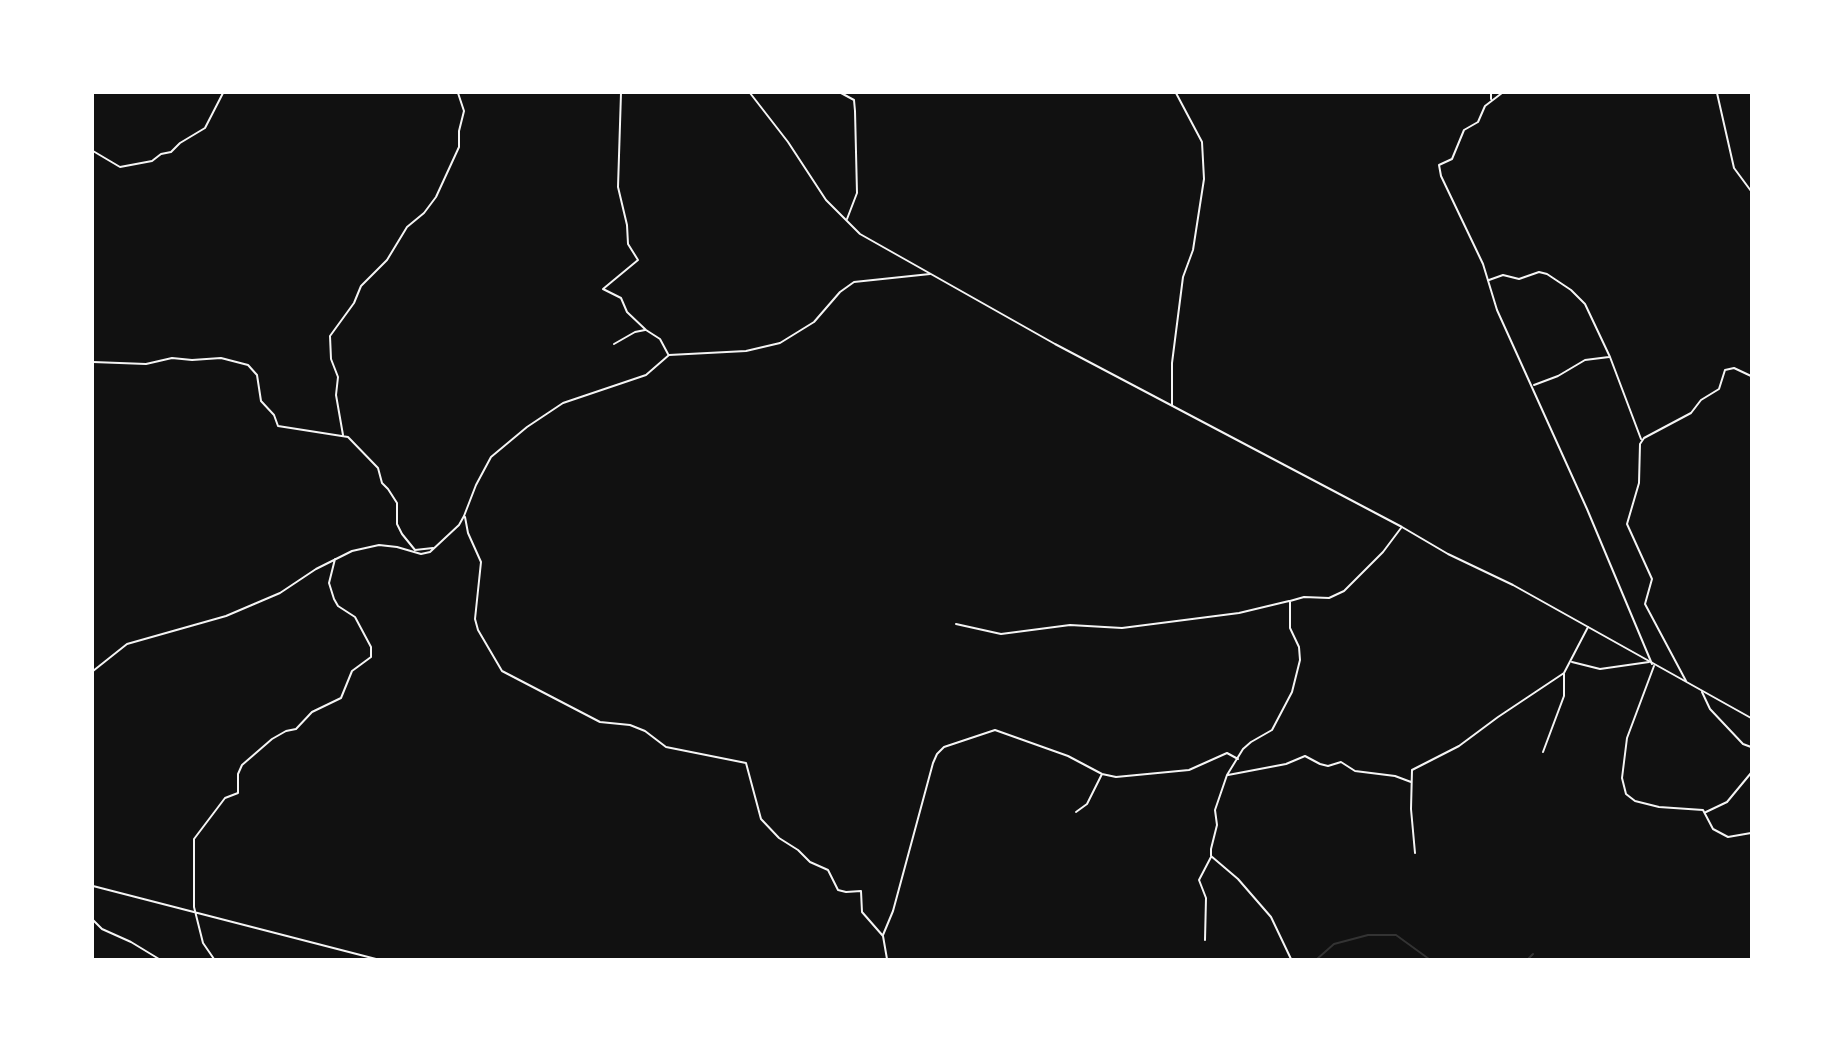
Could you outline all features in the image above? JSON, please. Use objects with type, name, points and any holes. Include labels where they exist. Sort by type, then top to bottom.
[{"type":"street","points":[[93,151],[120,167],[152,161],[160,154],[171,152],[180,143],[205,128],[223,93]]},
{"type":"street","points":[[343,435],[336,395],[338,377],[331,359],[330,336],[354,303],[361,286],[387,260],[407,227],[424,213],[436,197],[459,147],[459,131],[464,111],[458,93]]},
{"type":"street","points":[[621,93],[618,187],[628,242],[638,260],[603,289],[621,299],[627,312],[660,339],[669,355]]},
{"type":"street","points":[[750,93],[788,142],[821,194],[860,234],[1055,344],[1402,527],[1448,554],[1513,585],[1751,718]]},
{"type":"street","points":[[841,93],[854,100],[855,111],[857,192],[846,220]]},
{"type":"street","points":[[1172,406],[1172,363],[1181,288],[1193,250],[1204,179],[1202,142],[1176,93]]},
{"type":"street","points":[[1491,93],[1491,100]]},
{"type":"street","points":[[1502,93],[1485,106],[1481,119],[1464,131],[1452,159],[1441,163],[1439,167],[1442,180],[1489,280],[1497,310],[1533,386],[1652,664],[1627,738],[1623,758],[1623,789],[1635,802],[1658,807],[1701,810],[1717,833],[1728,837],[1751,833]]},
{"type":"street","points":[[1717,93],[1734,168],[1751,191]]},
{"type":"street","points":[[1489,280],[1503,275],[1519,279],[1539,272],[1547,274],[1585,304],[1610,357],[1641,440],[1639,483],[1627,524],[1651,579],[1645,604],[1686,682]]},
{"type":"street","points":[[93,671],[127,644],[226,616],[280,593],[352,551],[379,545],[421,554],[428,553],[464,516],[491,457],[555,407],[646,375],[669,355],[746,351],[780,343],[814,322],[840,292],[854,282],[930,274]]},
{"type":"street","points":[[614,344],[635,332],[646,330]]},
{"type":"street","points":[[1533,386],[1558,376],[1584,360],[1610,357]]},
{"type":"street","points":[[93,362],[146,364],[172,358],[221,358],[253,368],[257,375],[261,401],[271,411],[279,427],[289,426],[348,437],[378,468],[382,483],[397,503],[398,527],[411,546],[416,550],[434,548]]},
{"type":"street","points":[[1641,440],[1691,413],[1702,400],[1719,389],[1725,370],[1734,368],[1751,376]]},
{"type":"street","points":[[464,516],[468,533],[481,562],[475,620],[502,671],[600,723],[630,725],[645,731],[666,747],[746,763],[761,819],[779,838],[798,850],[810,862],[828,870],[838,890],[861,891],[864,916],[883,936]]},
{"type":"street","points":[[956,624],[1001,634],[1070,625],[1122,628],[1239,613],[1304,597],[1329,598],[1343,591],[1383,552],[1402,527]]},
{"type":"street","points":[[214,959],[203,943],[194,902],[194,839],[225,798],[238,793],[242,765],[272,739],[286,731],[296,730],[312,712],[341,698],[350,674],[371,657],[370,646],[355,617],[338,606],[334,599],[329,583],[335,559]]},
{"type":"street","points":[[1205,940],[1206,898],[1199,880],[1211,856],[1210,849],[1217,825],[1215,810],[1227,775],[1251,742],[1272,730],[1296,681],[1300,654],[1290,628],[1290,601]]},
{"type":"street","points":[[1415,853],[1411,809],[1412,770],[1459,746],[1498,716],[1564,673],[1588,626]]},
{"type":"street","points":[[1571,661],[1600,669],[1652,664]]},
{"type":"street","points":[[1543,752],[1564,696],[1564,673]]},
{"type":"street","points":[[1702,692],[1710,709],[1743,744],[1751,747]]},
{"type":"street","points":[[887,959],[883,936],[893,911],[933,763],[940,750],[995,730],[1068,756],[1102,774],[1128,776],[1188,770],[1227,753],[1238,759]]},
{"type":"street","points":[[1227,775],[1286,764],[1306,756],[1320,764],[1341,762],[1355,771],[1395,776],[1412,782]]},
{"type":"street","points":[[1705,813],[1727,802],[1751,773]]},
{"type":"street","points":[[1076,812],[1087,804],[1102,774]]},
{"type":"street","points":[[1211,856],[1238,879],[1271,917],[1291,959]]},
{"type":"street","points":[[93,886],[376,959]]},
{"type":"street","points":[[93,920],[108,933],[131,942],[159,959]]},
{"type":"waterway","points":[[1317,959],[1334,944],[1368,935],[1396,935],[1429,959]]},
{"type":"waterway","points":[[1528,959],[1533,954]]}]
